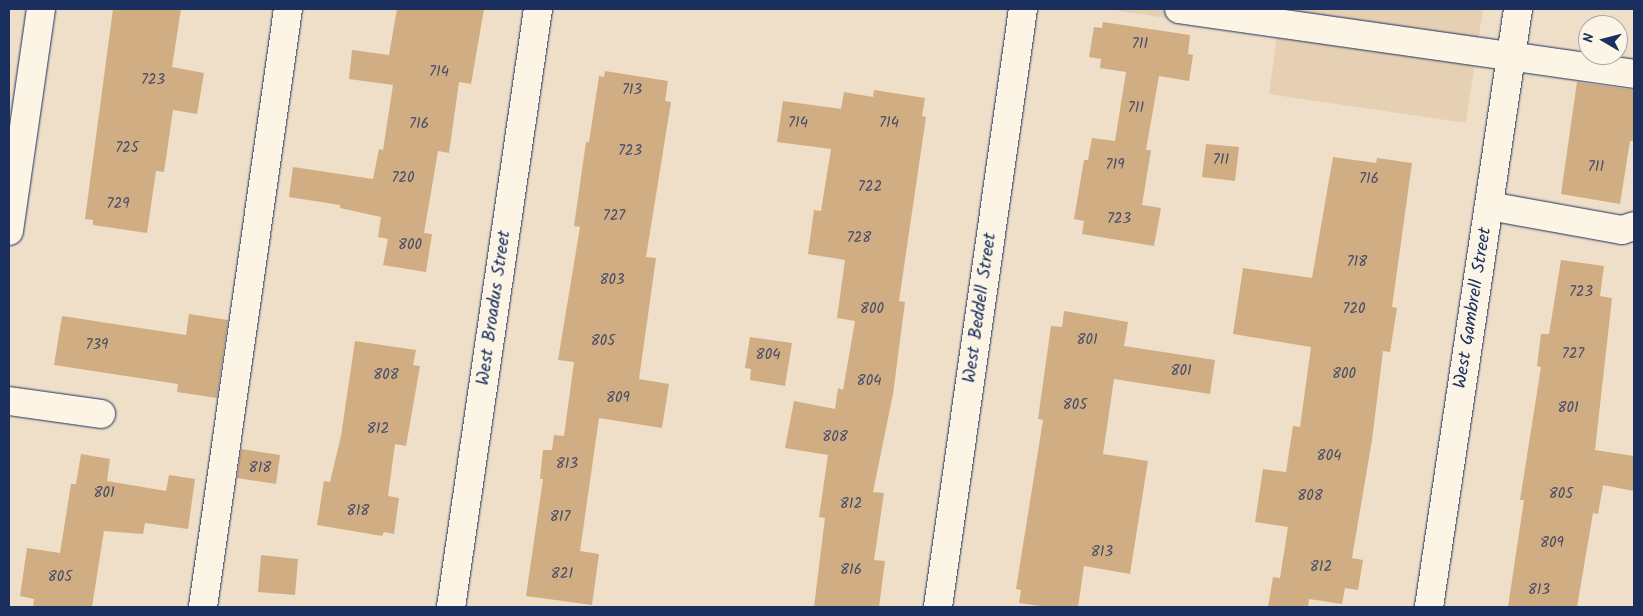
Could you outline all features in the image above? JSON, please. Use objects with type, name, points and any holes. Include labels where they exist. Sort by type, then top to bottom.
[{"type":"street","points":[[9,231],[41,9]]},
{"type":"street","points":[[203,607],[288,9]]},
{"type":"street","name":"West Broadus Street","points":[[452,607],[538,9]]},
{"type":"street","name":"West Beddell Street","points":[[938,607],[1023,9]]},
{"type":"street","points":[[1179,9],[1634,74]]},
{"type":"street","name":"West Gambrell Street","points":[[1429,607],[1518,9]]},
{"type":"street","points":[[1489,206],[1622,230],[1634,226]]},
{"type":"street","points":[[9,401],[101,414]]},
{"type":"shaded area","points":[[1105,9],[1483,9],[1466,123],[1269,94],[1277,34]]},
{"type":"building","points":[[113,9],[181,9],[172,67],[204,73],[197,114],[173,110],[164,172],[156,171],[147,233],[93,225],[93,220],[85,219]]},
{"type":"building","points":[[397,9],[484,9],[471,84],[459,82],[449,153],[438,151],[424,233],[432,234],[426,272],[383,265],[388,239],[378,237],[381,217],[340,208],[340,205],[289,197],[293,167],[373,179],[379,149],[383,150],[393,85],[349,79],[352,50],[389,55]]},
{"type":"building","points":[[1103,22],[1190,35],[1188,54],[1193,55],[1189,81],[1159,76],[1146,150],[1151,150],[1142,205],[1161,208],[1154,246],[1082,234],[1084,221],[1074,219],[1084,160],[1088,160],[1092,138],[1115,141],[1126,72],[1100,68],[1101,59],[1089,57],[1094,27],[1102,28]]},
{"type":"building","points":[[605,71],[668,81],[665,101],[671,102],[646,257],[656,258],[639,379],[669,384],[662,428],[599,418],[580,551],[599,554],[592,605],[526,596],[543,479],[540,479],[543,450],[552,450],[554,435],[564,436],[574,362],[558,360],[580,227],[574,226],[586,142],[589,142],[599,76],[604,77]]},
{"type":"building","points":[[1577,82],[1634,90],[1634,141],[1630,141],[1620,204],[1561,194]]},
{"type":"building","points":[[874,90],[925,98],[922,116],[926,117],[899,301],[905,302],[893,394],[873,492],[884,493],[874,560],[885,561],[879,607],[814,607],[825,518],[819,517],[828,455],[785,448],[794,401],[835,409],[838,388],[843,390],[855,321],[837,318],[845,260],[808,254],[814,210],[821,211],[831,149],[777,142],[783,101],[841,109],[844,92],[873,97]]},
{"type":"building","points":[[1206,144],[1239,147],[1235,181],[1202,177]]},
{"type":"building","points":[[1333,157],[1376,163],[1377,158],[1412,163],[1392,307],[1397,308],[1390,352],[1383,351],[1372,440],[1352,558],[1363,560],[1358,590],[1345,588],[1342,604],[1309,599],[1308,607],[1268,607],[1273,577],[1280,578],[1288,527],[1255,522],[1263,469],[1286,472],[1293,426],[1300,427],[1311,347],[1233,334],[1243,268],[1312,278]]},
{"type":"building","points":[[1561,260],[1604,266],[1600,296],[1612,298],[1595,450],[1634,456],[1634,491],[1603,485],[1598,514],[1593,513],[1577,607],[1508,607],[1524,500],[1520,500],[1541,367],[1537,366],[1541,334],[1549,334]]},
{"type":"building","points":[[1064,311],[1128,322],[1124,346],[1215,360],[1210,394],[1114,379],[1103,454],[1148,461],[1130,574],[1084,566],[1078,607],[1048,607],[1019,603],[1021,590],[1016,589],[1043,420],[1038,419],[1051,326],[1062,327]]},
{"type":"building","points":[[189,314],[228,320],[217,398],[177,392],[178,384],[54,365],[62,316],[186,335]]},
{"type":"building","points":[[750,337],[792,343],[785,386],[750,380],[751,369],[745,368]]},
{"type":"building","points":[[355,341],[416,350],[413,365],[420,366],[406,446],[395,444],[388,496],[399,498],[394,534],[384,532],[382,536],[317,525],[324,481],[330,482],[341,436]]},
{"type":"building","points":[[241,449],[280,455],[276,484],[237,478]]},
{"type":"building","points":[[81,454],[110,459],[107,481],[166,491],[169,475],[195,479],[188,529],[145,523],[143,534],[104,531],[92,607],[33,607],[34,599],[20,596],[27,548],[60,553],[71,484],[76,484]]},
{"type":"building","points":[[261,555],[298,559],[295,595],[258,592]]}]
